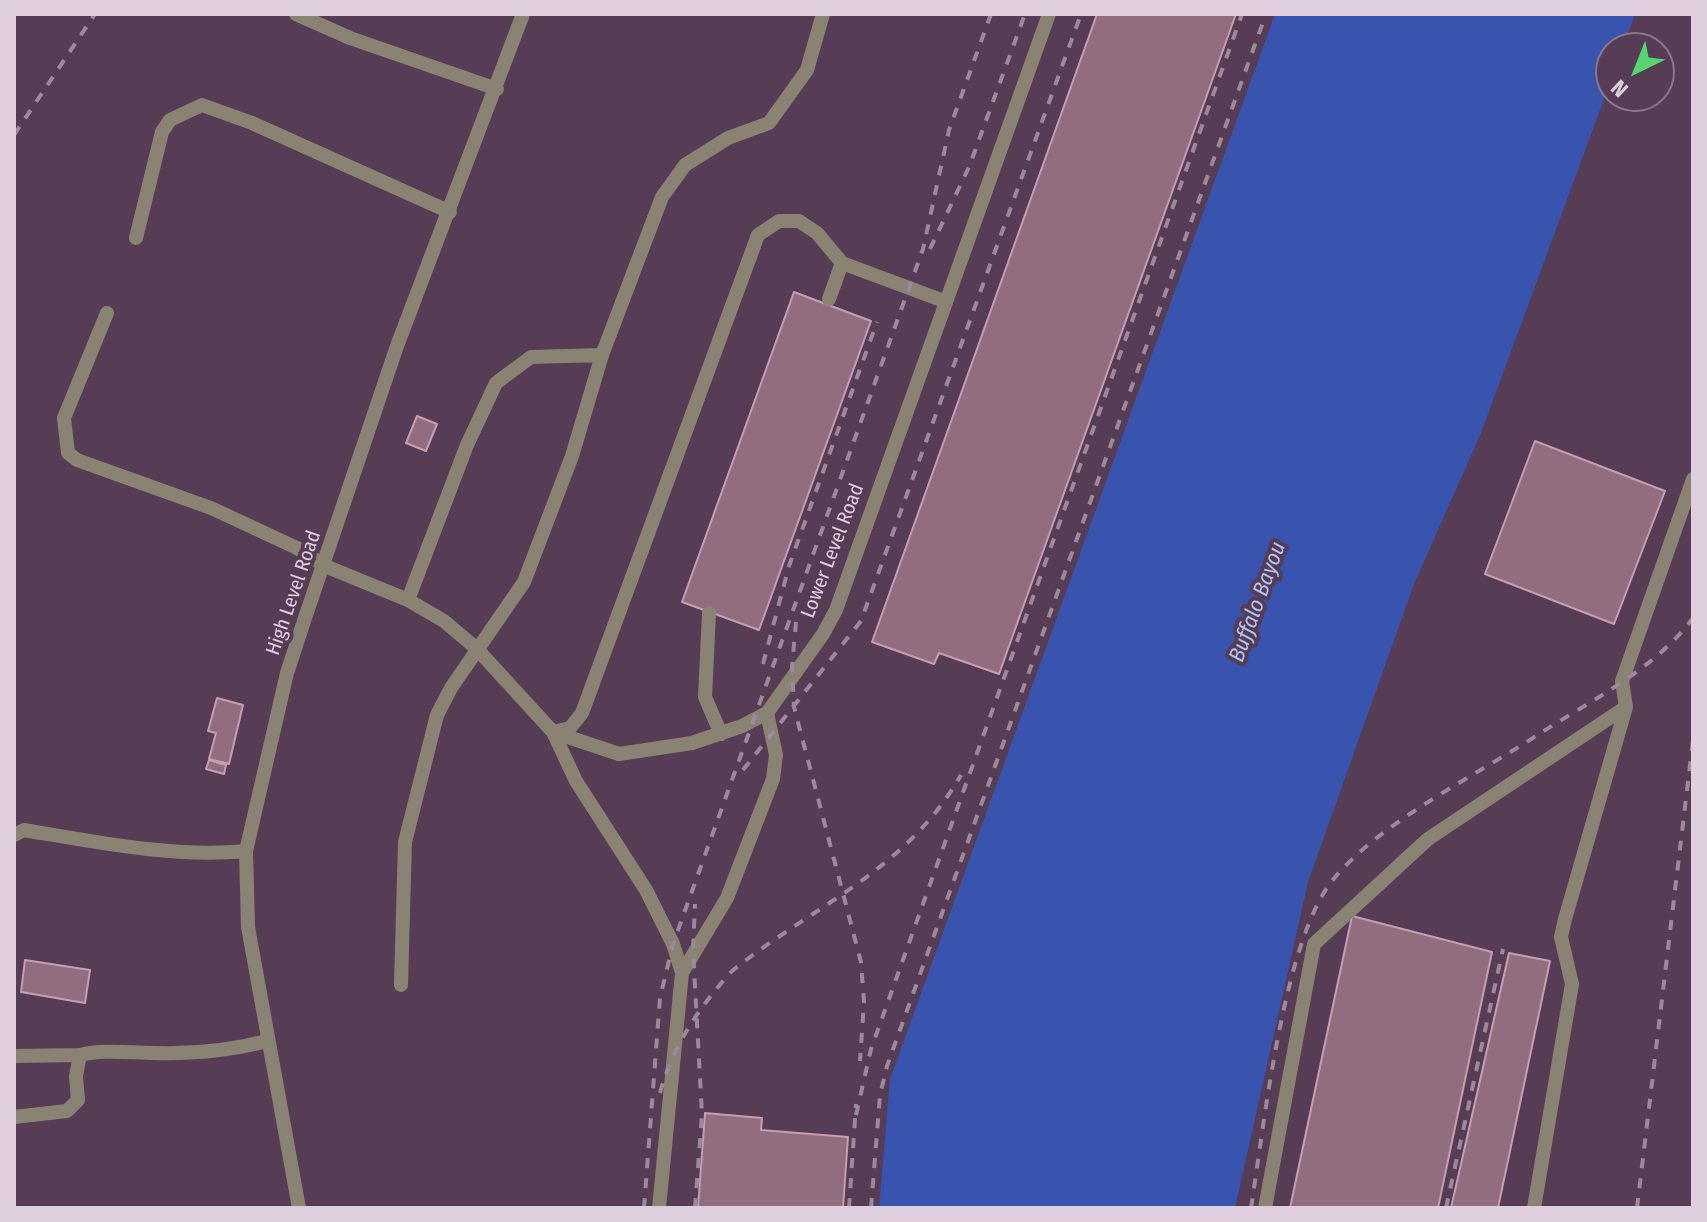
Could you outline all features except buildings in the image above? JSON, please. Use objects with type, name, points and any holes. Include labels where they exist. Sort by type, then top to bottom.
[{"type":"lane","points":[[296,14],[350,38],[497,89]]},
{"type":"lane","name":"High Level Road","points":[[299,1208],[248,927],[246,851],[287,673],[325,566],[369,423],[523,14]]},
{"type":"lane","points":[[401,985],[405,842],[437,715],[477,649],[524,582],[572,456],[602,355],[662,197],[685,165],[728,138],[769,123],[807,70],[823,14]]},
{"type":"lane","name":"Lower Level Road","points":[[767,713],[823,634],[836,610],[1049,14]]},
{"type":"lane","points":[[136,238],[162,132],[170,120],[202,105],[252,123],[450,212]]},
{"type":"lane","points":[[553,732],[570,728],[582,713],[758,235],[779,221],[799,221],[817,233],[842,263],[944,301]]},
{"type":"lane","points":[[829,299],[842,263]]},
{"type":"lane","points":[[107,313],[64,418],[68,453],[77,460],[211,508],[297,548],[325,566],[408,600],[444,621],[477,649],[553,732],[576,781],[646,890],[673,944],[682,973],[659,1208]]},
{"type":"lane","points":[[408,600],[467,445],[496,383],[531,357],[602,355]]},
{"type":"lane","points":[[1534,1208],[1572,984],[1561,937],[1626,707],[1622,681],[1693,479]]},
{"type":"lane","points":[[709,613],[705,697],[721,734]]},
{"type":"lane","points":[[1265,1208],[1314,944],[1428,839],[1626,707]]},
{"type":"lane","points":[[553,732],[619,754],[642,753],[721,734],[767,713],[776,755],[773,779],[727,898],[682,973]]},
{"type":"lane","points":[[14,835],[24,830],[217,854],[246,851]]},
{"type":"lane","points":[[14,1056],[80,1055],[99,1050],[200,1052],[233,1050],[267,1041]]},
{"type":"lane","points":[[14,1117],[67,1111],[78,1100],[76,1076],[80,1055]]},
{"type":"water","name":"Buffalo Bayou","points":[[1275,14],[1635,14],[1629,32],[1595,32],[1595,112],[1599,112],[1481,433],[1414,584],[1308,882],[1235,1208],[879,1208],[890,1079]]},
{"type":"railway","points":[[14,135],[95,14]]},
{"type":"railway","points":[[644,1208],[660,998],[673,944],[923,249],[949,130],[991,14]]},
{"type":"railway","points":[[930,249],[969,167],[1025,14]]},
{"type":"railway","points":[[743,770],[861,621],[1081,14]]},
{"type":"railway","points":[[856,1115],[871,1049],[1242,14]]},
{"type":"railway","points":[[871,1208],[880,1095],[887,1066],[1266,14]]},
{"type":"railway","points":[[763,664],[789,566],[877,322]]},
{"type":"railway","points":[[1251,1208],[1269,1085],[1288,990],[1315,909],[1332,881],[1375,839],[1401,820],[1642,668],[1693,618]]},
{"type":"railway","points":[[796,622],[792,666],[794,707],[861,962],[864,1002],[860,1061]]},
{"type":"railway","points":[[1637,1208],[1693,740]]},
{"type":"railway","points":[[660,1093],[672,1059],[688,1028],[732,971],[886,862],[914,837],[939,808],[961,775]]},
{"type":"railway","points":[[695,904],[693,950],[702,1114],[695,1208]]},
{"type":"railway","points":[[1446,1208],[1503,949]]},
{"type":"railway","points":[[849,1208],[856,1104]]}]
